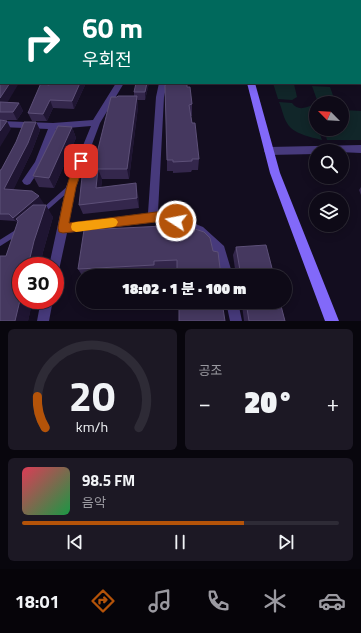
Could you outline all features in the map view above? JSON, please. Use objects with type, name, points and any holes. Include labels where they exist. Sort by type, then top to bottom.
[{"type":"main road","points":[[251,84],[275,173],[332,321]]},
{"type":"street","points":[[57,257],[71,187],[104,106],[120,84]]},
{"type":"street","points":[[153,217],[160,97],[163,84]]},
{"type":"street","points":[[0,124],[53,126],[96,123]]},
{"type":"street","points":[[27,181],[39,163],[53,126]]},
{"type":"street","points":[[269,151],[361,149]]},
{"type":"street","points":[[63,228],[164,216],[199,230],[220,250],[225,269]]},
{"type":"street","points":[[43,321],[45,309]]},
{"type":"street","points":[[233,309],[236,321]]},
{"type":"lane","points":[[35,217],[71,187]]},
{"type":"lane","points":[[0,243],[23,227]]},
{"type":"green space","points":[[273,84],[294,84],[297,97],[292,100],[278,99]]},
{"type":"green space","points":[[312,86],[330,87],[333,96],[316,96]]},
{"type":"green space","points":[[279,102],[292,103],[294,106],[299,108],[309,106],[309,136],[293,130],[284,118]]},
{"type":"green space","points":[[349,110],[361,111],[361,140],[327,140],[326,136],[349,136]]},
{"type":"green space","points":[[309,136],[321,136],[322,140]]},
{"type":"building","points":[[0,84],[9,84],[0,98]]},
{"type":"building","points":[[41,84],[80,84],[72,101],[50,100],[43,114],[28,113]]},
{"type":"building","points":[[136,84],[147,84],[145,92],[134,92]]},
{"type":"building","points":[[166,84],[187,84],[187,87],[190,87],[192,104],[189,105],[192,123],[195,123],[199,159],[173,162],[173,160],[167,160]]},
{"type":"building","points":[[137,96],[127,169],[98,169],[96,188],[136,183],[137,198],[79,205],[84,158],[96,157],[111,97]]},
{"type":"building","points":[[0,102],[19,103],[13,112],[0,112]]},
{"type":"building","points":[[0,120],[7,121],[0,131]]},
{"type":"building","points":[[24,122],[36,122],[28,143],[4,189],[32,191],[39,196],[13,218],[9,214],[0,214],[0,170],[16,142]]},
{"type":"building","points":[[58,126],[72,127],[49,178],[33,176]]},
{"type":"building","points":[[33,205],[46,205],[30,257],[12,257],[12,309],[18,309],[15,321],[0,321],[0,256],[6,256],[18,221],[16,219]]},
{"type":"building","points":[[183,225],[184,229],[195,229],[204,232],[210,238],[213,251],[218,252],[220,269],[177,269],[177,260],[154,261],[154,265],[78,269],[84,230]]},
{"type":"building","points":[[266,245],[272,269],[240,269],[236,247]]},
{"type":"building","points":[[179,309],[223,309],[225,321],[179,321]]},
{"type":"building","points":[[247,309],[282,309],[285,321],[249,321]]},
{"type":"slow traffic","points":[[76,227],[113,222]]},
{"type":"route","points":[[81,161],[71,187],[63,228],[164,216],[176,221]]}]
